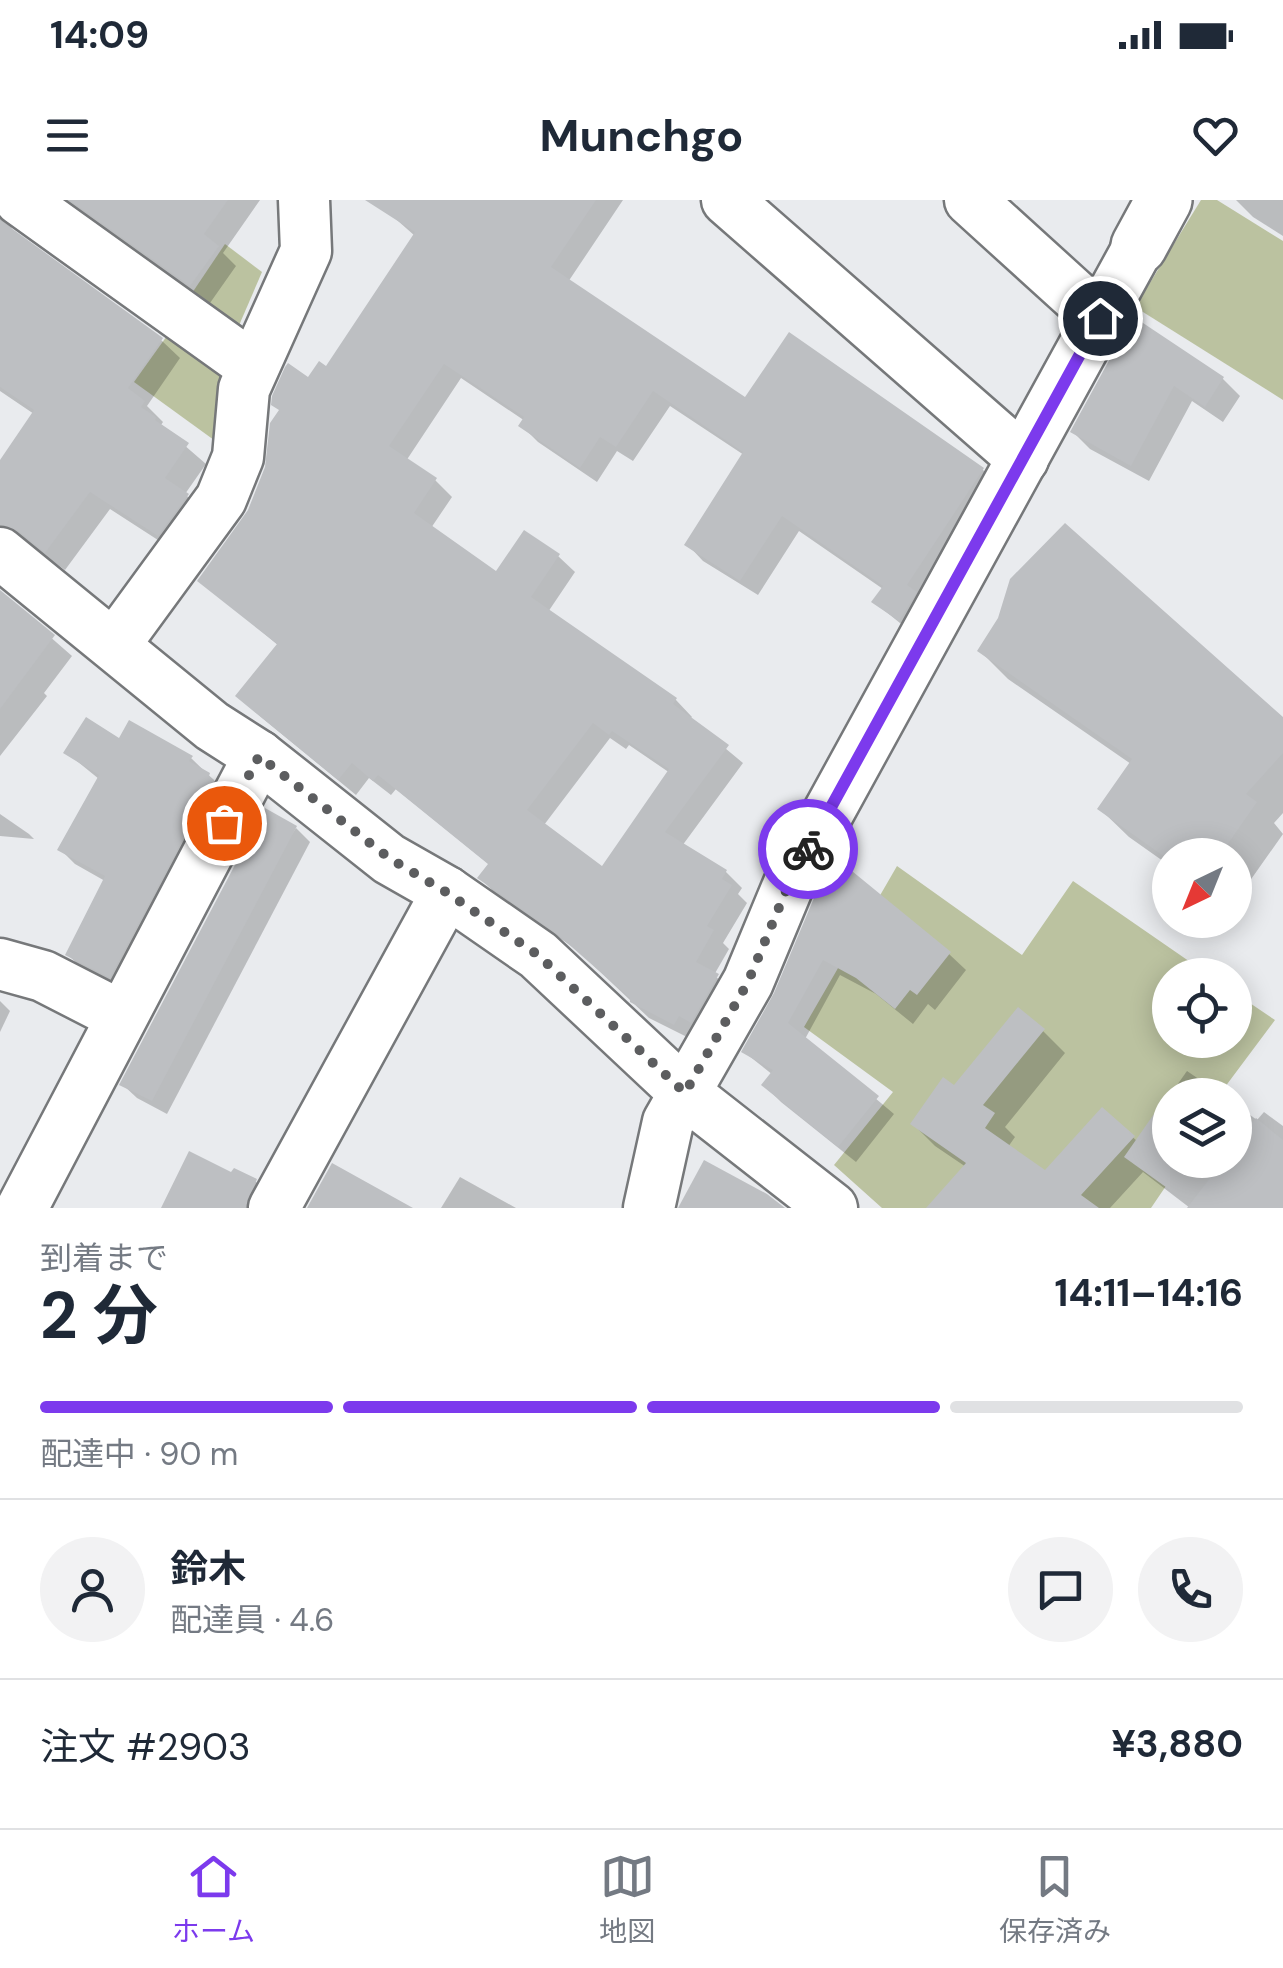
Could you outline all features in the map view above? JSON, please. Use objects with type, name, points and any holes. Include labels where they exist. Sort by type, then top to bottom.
[{"type":"street","points":[[20,200],[253,367]]},
{"type":"street","points":[[115,644],[222,499],[238,457],[244,389],[306,251],[304,200]]},
{"type":"street","points":[[727,200],[1024,459]]},
{"type":"street","points":[[970,200],[1100,318]]},
{"type":"street","points":[[649,1208],[668,1122],[748,982],[788,886],[1152,223]]},
{"type":"street","points":[[0,553],[212,726],[259,756],[389,858],[538,955],[685,1093],[832,1208]]},
{"type":"street","points":[[17,1195],[121,1016],[259,756]]},
{"type":"street","points":[[274,1208],[446,892]]},
{"type":"street","points":[[0,964],[44,976],[121,1016]]},
{"type":"green space","points":[[1201,200],[1217,200],[1283,241],[1283,400],[1135,307]]},
{"type":"green space","points":[[225,244],[262,272],[234,337],[186,302]]},
{"type":"green space","points":[[174,326],[228,369],[225,448],[134,382]]},
{"type":"green space","points":[[897,866],[1022,955],[1073,881],[1184,958],[1152,958],[1152,1058],[1247,1058],[1232,1078],[1152,1078],[1152,1178],[1170,1180],[1151,1208],[882,1208],[834,1165],[893,1092],[804,1027]]},
{"type":"green space","points":[[1252,1004],[1275,1020],[1252,1051]]},
{"type":"building","points":[[69,200],[228,200],[204,234],[219,246],[190,286]]},
{"type":"building","points":[[365,200],[596,200],[551,267],[745,397],[789,332],[984,468],[907,585],[917,592],[899,621],[871,602],[883,586],[782,516],[740,581],[684,545],[743,452],[653,391],[616,447],[600,437],[580,468],[518,426],[524,417],[444,364],[389,446],[437,478],[414,513],[496,571],[524,530],[560,554],[531,597],[677,698],[673,704],[729,745],[665,832],[727,870],[722,879],[732,885],[707,926],[714,930],[696,962],[719,974],[691,1023],[679,1016],[674,1025],[630,1002],[557,934],[477,878],[488,864],[378,775],[373,781],[352,763],[338,780],[235,696],[277,644],[197,581],[248,510],[265,467],[270,423],[279,410],[271,405],[272,396],[285,367],[288,363],[308,377],[319,361],[326,366],[415,232]],"holes":[[[593,723],[609,735],[612,731],[669,769],[602,866],[527,810]]]},
{"type":"building","points":[[0,220],[163,338],[128,388],[145,401],[141,407],[155,420],[189,443],[165,478],[189,494],[158,536],[90,492],[45,553],[17,530],[0,525],[0,460],[34,410],[0,387]]},
{"type":"building","points":[[1137,319],[1224,377],[1205,407],[1174,386],[1131,466],[1070,432],[1130,322],[1133,324]]},
{"type":"building","points":[[1065,523],[1283,717],[1283,753],[1246,794],[1257,802],[1232,838],[1152,838],[1152,848],[1097,809],[1132,759],[977,651],[998,618],[1010,579]]},
{"type":"building","points":[[0,590],[55,635],[0,709]]},
{"type":"building","points":[[86,717],[119,738],[129,720],[193,756],[189,761],[210,773],[214,780],[110,978],[65,955],[105,876],[57,850],[99,775],[63,753]]},
{"type":"building","points":[[265,808],[297,826],[152,1101],[119,1085]]},
{"type":"building","points":[[836,858],[951,952],[917,995],[910,990],[895,1009],[856,978],[823,960],[788,1023],[879,1096],[838,1147],[761,1085],[773,1070],[741,1052],[774,993],[814,898]]},
{"type":"building","points":[[1018,1007],[1045,1029],[983,1105],[995,1113],[985,1128],[1045,1170],[1102,1107],[1135,1136],[1081,1195],[1099,1208],[926,1208],[966,1163],[910,1124],[943,1077],[954,1085]]},
{"type":"building","points":[[1152,1117],[1152,1177],[1124,1157]]},
{"type":"building","points":[[1256,1118],[1283,1140],[1283,1208],[1187,1208],[1210,1178],[1252,1178],[1252,1123]]},
{"type":"building","points":[[189,1151],[231,1172],[234,1168],[257,1179],[245,1208],[161,1208]]},
{"type":"building","points":[[704,1160],[767,1194],[785,1208],[678,1208]]},
{"type":"building","points":[[332,1163],[413,1208],[307,1208]]},
{"type":"building","points":[[1153,1178],[1170,1178],[1170,1190]]},
{"type":"way so far","points":[[224,823],[259,756],[389,858],[538,955],[685,1093],[748,982],[788,886],[808,849]]},
{"type":"route","points":[[808,849],[1100,318]]}]
